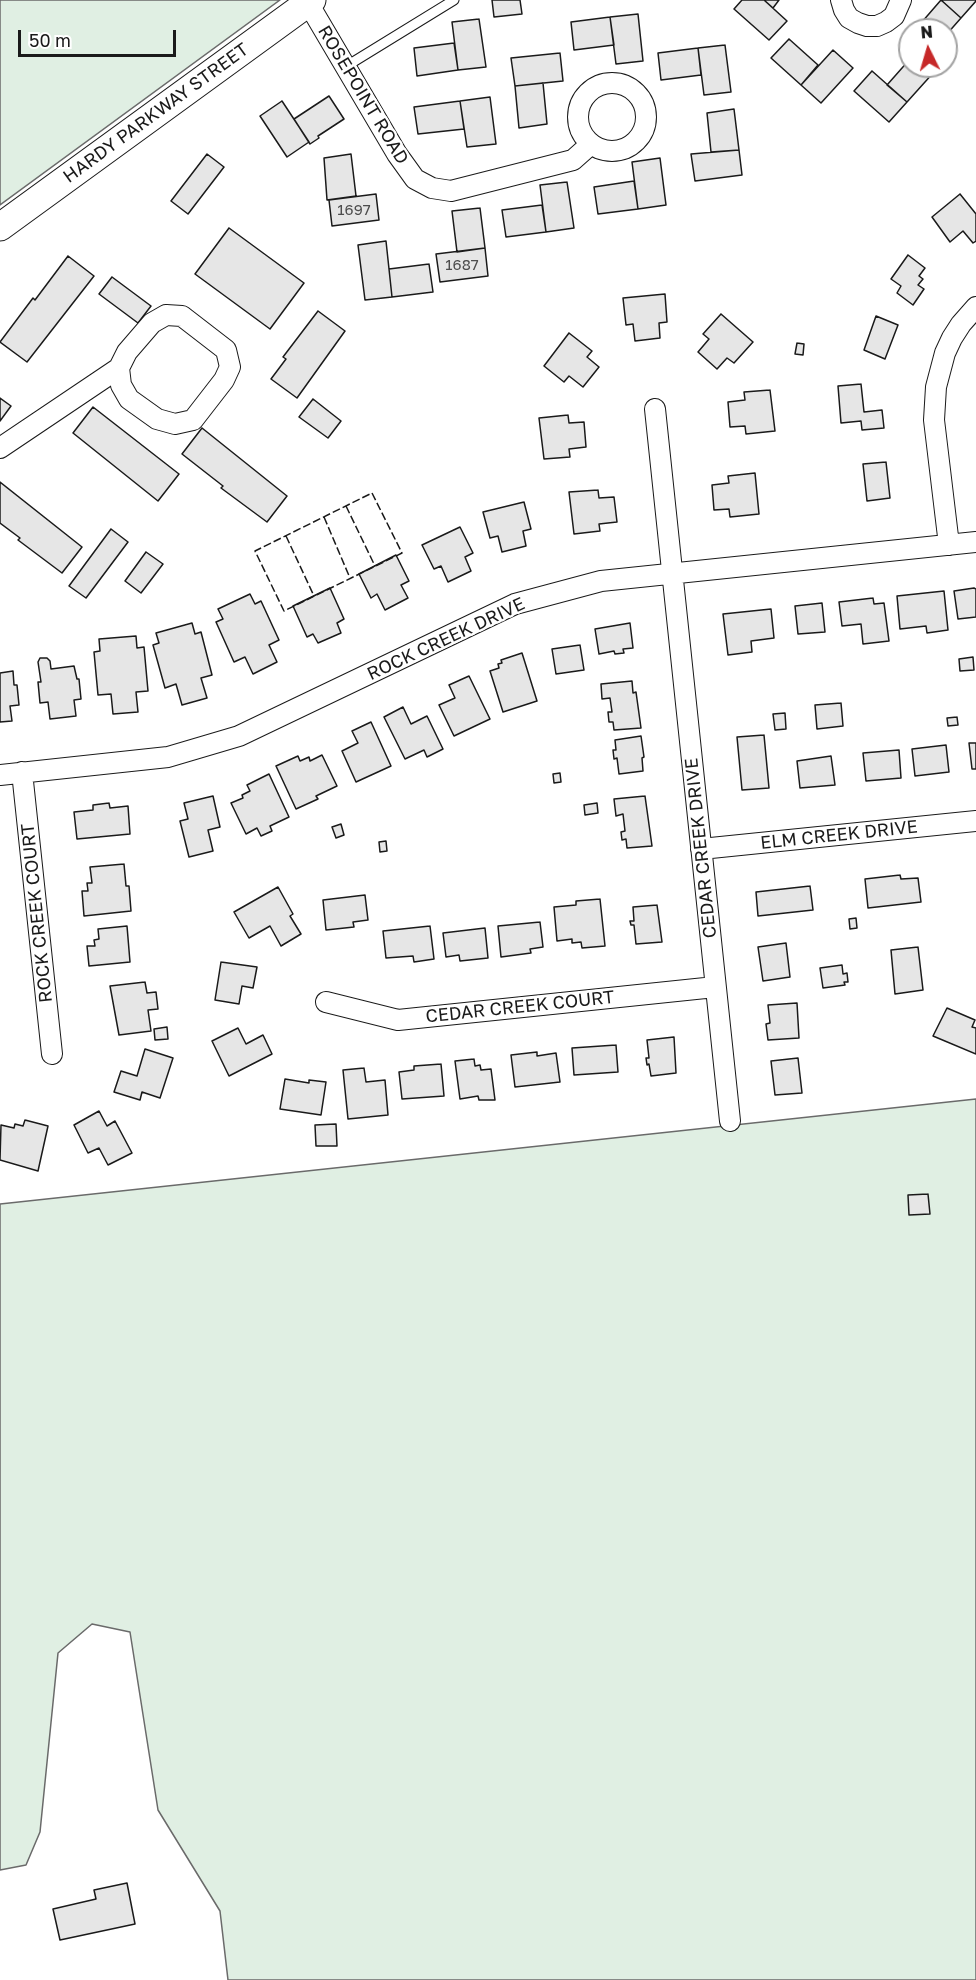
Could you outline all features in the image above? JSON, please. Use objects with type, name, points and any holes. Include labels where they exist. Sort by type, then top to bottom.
[{"type":"main road","name":"HARDY PARKWAY STREET","points":[[0,227],[310,1]]},
{"type":"street","points":[[841,0],[849,18],[858,24],[877,26],[894,16],[901,0]]},
{"type":"street","name":"ROSEPOINT ROAD","points":[[310,1],[345,67],[397,154],[415,179],[432,188],[451,191],[573,160],[591,144]]},
{"type":"street","points":[[949,546],[934,420],[936,387],[945,353],[952,338],[976,307]]},
{"type":"street","points":[[0,448],[119,368],[127,352],[145,330],[166,315],[182,316],[226,350],[230,367],[224,380],[193,420],[175,424],[157,419],[129,399],[121,386],[119,368]]},
{"type":"street","name":"CEDAR CREEK DRIVE","points":[[655,409],[730,1120]]},
{"type":"street","name":"ROCK CREEK DRIVE","points":[[0,775],[168,756],[239,736],[515,604],[601,581],[976,542]]},
{"type":"street","name":"ROCK CREEK COURT","points":[[22,772],[52,1054]]},
{"type":"street","name":"ELM CREEK DRIVE","points":[[701,849],[976,821]]},
{"type":"street","name":"CEDAR CREEK COURT","points":[[326,1002],[398,1020],[715,987]]},
{"type":"lane","points":[[345,67],[454,0]]},
{"type":"green space","points":[[0,0],[280,0],[0,205]]},
{"type":"green space","points":[[976,1099],[976,1980],[228,1980],[220,1911],[158,1810],[130,1632],[92,1624],[58,1653],[40,1832],[26,1865],[0,1870],[0,1204]]},
{"type":"building","points":[[492,0],[520,0],[522,14],[494,17]]},
{"type":"building","points":[[742,0],[764,0],[787,21],[769,40],[734,9]]},
{"type":"building","points":[[764,0],[779,0],[773,8]]},
{"type":"building","points":[[941,0],[976,0],[976,1],[961,18]]},
{"type":"building","points":[[941,0],[961,18],[958,21],[958,18],[925,18]]},
{"type":"building","points":[[638,14],[643,61],[616,64],[610,17]]},
{"type":"building","points":[[610,17],[614,45],[574,50],[571,22]]},
{"type":"building","points":[[479,19],[486,67],[458,70],[452,22]]},
{"type":"building","points":[[789,39],[818,65],[801,85],[771,58]]},
{"type":"building","points":[[454,43],[458,70],[417,76],[414,48]]},
{"type":"building","points":[[725,45],[731,92],[704,95],[698,48]]},
{"type":"building","points":[[698,48],[701,75],[661,80],[658,53]]},
{"type":"building","points":[[833,50],[853,68],[821,103],[801,85]]},
{"type":"building","points":[[560,53],[563,81],[515,86],[511,58]]},
{"type":"building","points":[[872,71],[907,102],[889,122],[854,91]]},
{"type":"building","points":[[898,73],[898,78],[929,78],[907,102],[887,85]]},
{"type":"building","points":[[543,83],[547,124],[519,128],[515,86]]},
{"type":"building","points":[[329,96],[344,119],[310,144],[294,119]]},
{"type":"building","points":[[490,97],[496,144],[467,147],[460,101]]},
{"type":"building","points":[[282,101],[309,142],[287,157],[260,116]]},
{"type":"building","points":[[460,101],[464,129],[418,134],[414,107]]},
{"type":"building","points":[[734,109],[739,150],[711,152],[707,113]]},
{"type":"building","points":[[739,150],[742,175],[695,181],[691,154]]},
{"type":"building","points":[[207,154],[224,167],[188,214],[171,201]]},
{"type":"building","points":[[351,154],[356,196],[327,200],[324,158]]},
{"type":"building","points":[[660,158],[666,205],[638,209],[632,162]]},
{"type":"building","points":[[634,181],[638,209],[598,214],[594,187]]},
{"type":"building","points":[[567,182],[574,228],[546,232],[540,185]]},
{"type":"building","points":[[376,194],[379,220],[332,226],[329,200]]},
{"type":"building","points":[[960,194],[976,214],[976,241],[973,243],[963,231],[950,242],[932,217]]},
{"type":"building","points":[[542,205],[546,232],[506,237],[502,210]]},
{"type":"building","points":[[480,208],[485,248],[457,252],[452,211]]},
{"type":"building","points":[[229,228],[304,283],[270,329],[195,274]]},
{"type":"building","points":[[386,241],[392,297],[365,300],[358,245]]},
{"type":"building","points":[[485,248],[488,276],[440,282],[436,254]]},
{"type":"building","points":[[908,255],[925,268],[919,276],[923,279],[918,285],[924,289],[913,305],[897,293],[901,286],[891,279]]},
{"type":"building","points":[[68,256],[94,276],[27,362],[0,342]]},
{"type":"building","points":[[429,264],[433,292],[392,297],[389,269]]},
{"type":"building","points":[[112,277],[151,306],[138,323],[99,294]]},
{"type":"building","points":[[665,294],[667,322],[659,323],[660,338],[635,341],[633,324],[626,325],[623,298]]},
{"type":"building","points":[[318,311],[345,331],[297,398],[271,379],[286,359],[283,357]]},
{"type":"building","points":[[721,314],[753,342],[734,363],[727,358],[717,369],[698,352],[709,339],[703,334]]},
{"type":"building","points":[[876,316],[898,325],[885,359],[864,350]]},
{"type":"building","points":[[569,333],[592,351],[587,357],[599,367],[583,387],[569,376],[564,382],[544,366]]},
{"type":"building","points":[[797,343],[804,344],[803,355],[795,354]]},
{"type":"building","points":[[861,384],[864,412],[882,410],[884,428],[862,430],[861,421],[841,423],[838,386]]},
{"type":"building","points":[[770,390],[775,431],[746,434],[745,426],[730,427],[728,402],[745,400],[744,392]]},
{"type":"building","points":[[0,398],[11,406],[0,421]]},
{"type":"building","points":[[313,399],[341,421],[328,438],[299,417]]},
{"type":"building","points":[[93,407],[179,474],[158,501],[73,433]]},
{"type":"building","points":[[568,415],[569,423],[584,422],[586,447],[569,449],[570,457],[544,459],[539,418]]},
{"type":"building","points":[[202,428],[287,496],[267,522],[221,488],[223,486],[182,454]]},
{"type":"building","points":[[886,462],[890,498],[867,501],[863,464]]},
{"type":"building","points":[[755,473],[759,514],[730,517],[729,509],[714,510],[712,485],[729,483],[728,476]]},
{"type":"building","points":[[0,482],[82,547],[62,573],[18,540],[20,538],[0,523]]},
{"type":"building","points":[[598,490],[599,498],[614,497],[617,522],[599,524],[600,531],[574,534],[569,492]]},
{"type":"building","points":[[524,502],[531,529],[523,531],[526,546],[502,552],[498,536],[490,538],[483,512]]},
{"type":"building","points":[[460,527],[473,553],[465,557],[471,571],[448,582],[441,566],[434,569],[422,545]]},
{"type":"building","points":[[111,529],[128,542],[86,598],[69,586]]},
{"type":"building","points":[[146,552],[163,564],[141,593],[125,581]]},
{"type":"building","points":[[396,555],[409,581],[401,585],[408,598],[385,610],[377,594],[371,598],[359,574]]},
{"type":"building","points":[[330,588],[344,619],[337,623],[341,633],[318,643],[313,634],[307,637],[293,606]]},
{"type":"building","points":[[976,589],[976,617],[958,619],[954,591]]},
{"type":"building","points":[[944,591],[948,630],[927,633],[926,626],[900,629],[897,596]]},
{"type":"building","points":[[250,594],[255,604],[261,601],[279,640],[269,645],[277,662],[253,674],[245,657],[234,662],[216,622],[223,619],[218,609]]},
{"type":"building","points":[[873,598],[874,604],[884,603],[889,641],[863,644],[861,624],[842,626],[839,602]]},
{"type":"building","points":[[822,603],[825,632],[798,634],[795,606]]},
{"type":"building","points":[[771,609],[774,638],[751,641],[752,652],[728,655],[723,614]]},
{"type":"building","points":[[192,623],[195,634],[201,632],[212,675],[201,678],[207,698],[182,705],[176,684],[165,688],[153,645],[159,643],[156,633]]},
{"type":"building","points":[[630,623],[633,648],[623,649],[624,653],[615,654],[614,651],[599,654],[595,629]]},
{"type":"building","points":[[136,636],[137,648],[144,647],[148,691],[136,692],[138,712],[113,714],[111,694],[98,695],[94,652],[100,651],[99,639]]},
{"type":"building","points":[[580,645],[584,670],[556,674],[552,649]]},
{"type":"building","points":[[522,653],[537,701],[503,712],[490,671],[499,668],[498,664],[502,663],[501,660]]},
{"type":"building","points":[[973,657],[974,670],[960,671],[959,659]]},
{"type":"building","points":[[40,658],[47,658],[50,661],[51,669],[74,666],[77,679],[79,679],[81,699],[74,700],[76,716],[50,719],[48,702],[40,703],[38,682],[41,682],[38,662]]},
{"type":"building","points":[[13,671],[19,705],[10,706],[12,721],[0,722],[0,673]]},
{"type":"building","points":[[469,676],[490,719],[454,736],[439,705],[455,698],[449,685]]},
{"type":"building","points":[[632,681],[633,693],[636,692],[641,728],[614,730],[613,722],[609,722],[608,712],[612,712],[610,698],[602,699],[601,684]]},
{"type":"building","points":[[841,703],[843,726],[817,729],[815,705]]},
{"type":"building","points":[[403,707],[411,724],[427,716],[443,749],[427,757],[424,750],[405,759],[384,717]]},
{"type":"building","points":[[785,713],[786,729],[775,730],[773,714]]},
{"type":"building","points":[[957,717],[958,725],[948,726],[947,718]]},
{"type":"building","points":[[371,722],[391,766],[356,782],[342,751],[358,743],[352,731]]},
{"type":"building","points":[[764,735],[769,788],[742,790],[737,737]]},
{"type":"building","points":[[641,736],[643,771],[619,774],[617,758],[614,759],[615,740]]},
{"type":"building","points":[[969,743],[976,743],[976,769],[972,769]]},
{"type":"building","points":[[946,745],[949,772],[915,776],[912,749]]},
{"type":"building","points":[[899,750],[901,778],[866,781],[863,753]]},
{"type":"building","points":[[322,755],[337,786],[316,796],[318,799],[296,809],[276,766],[298,756],[300,761],[309,757],[310,761]]},
{"type":"building","points":[[831,756],[835,785],[800,788],[797,761]]},
{"type":"building","points":[[560,773],[561,782],[554,783],[553,774]]},
{"type":"building","points":[[269,774],[289,817],[270,826],[272,831],[261,836],[257,828],[246,834],[231,803],[243,798],[242,795],[250,791],[247,785]]},
{"type":"building","points":[[213,796],[220,827],[208,830],[213,851],[189,857],[180,821],[188,819],[184,803]]},
{"type":"building","points":[[645,796],[652,846],[627,848],[626,839],[622,840],[621,832],[625,831],[623,814],[616,816],[614,799]]},
{"type":"building","points":[[109,803],[110,808],[128,806],[130,834],[77,839],[74,812],[93,810],[93,805]]},
{"type":"building","points":[[597,803],[598,813],[585,815],[584,805]]},
{"type":"building","points":[[341,824],[344,835],[336,838],[332,827]]},
{"type":"building","points":[[386,841],[387,851],[380,852],[379,842]]},
{"type":"building","points":[[124,864],[131,911],[84,916],[82,891],[88,891],[87,883],[92,883],[90,867]]},
{"type":"building","points":[[900,875],[901,879],[918,878],[921,902],[868,908],[865,879]]},
{"type":"building","points":[[810,886],[813,910],[758,916],[756,892]]},
{"type":"building","points":[[278,887],[293,914],[290,916],[301,934],[281,946],[270,926],[249,938],[234,912]]},
{"type":"building","points":[[365,895],[368,920],[353,922],[354,927],[326,930],[323,900]]},
{"type":"building","points":[[600,899],[605,946],[582,948],[581,942],[572,943],[572,939],[557,941],[554,907],[576,905],[576,901]]},
{"type":"building","points":[[657,905],[662,942],[636,944],[634,925],[631,925],[630,921],[634,921],[633,907]]},
{"type":"building","points":[[856,918],[857,928],[850,929],[849,919]]},
{"type":"building","points":[[540,922],[543,947],[530,949],[531,953],[501,957],[498,926]]},
{"type":"building","points":[[127,926],[130,962],[89,966],[87,946],[95,946],[94,940],[99,939],[98,929]]},
{"type":"building","points":[[430,926],[434,959],[414,962],[413,956],[386,958],[383,931]]},
{"type":"building","points":[[485,928],[488,958],[460,961],[459,955],[446,957],[443,933]]},
{"type":"building","points":[[786,943],[790,977],[763,981],[758,947]]},
{"type":"building","points":[[918,947],[923,990],[895,994],[891,950]]},
{"type":"building","points":[[221,962],[257,967],[253,988],[242,986],[239,1004],[215,1000]]},
{"type":"building","points":[[842,965],[843,974],[847,973],[848,982],[844,982],[845,985],[823,988],[820,968]]},
{"type":"building","points":[[145,982],[147,993],[156,992],[158,1009],[148,1010],[151,1031],[119,1035],[110,986]]},
{"type":"building","points":[[797,1003],[799,1038],[768,1040],[766,1024],[770,1023],[768,1005]]},
{"type":"building","points":[[947,1008],[975,1020],[972,1027],[976,1028],[976,1054],[933,1036]]},
{"type":"building","points":[[167,1027],[168,1039],[155,1040],[154,1029]]},
{"type":"building","points":[[238,1028],[246,1044],[263,1035],[272,1054],[229,1076],[212,1041]]},
{"type":"building","points":[[674,1037],[676,1073],[651,1076],[646,1058],[649,1058],[647,1040]]},
{"type":"building","points":[[616,1045],[618,1072],[574,1075],[572,1048]]},
{"type":"building","points":[[145,1049],[173,1058],[160,1098],[142,1092],[140,1100],[114,1092],[121,1071],[137,1076]]},
{"type":"building","points":[[537,1052],[537,1056],[556,1053],[560,1082],[515,1087],[511,1055]]},
{"type":"building","points":[[798,1058],[802,1093],[775,1095],[771,1061]]},
{"type":"building","points":[[474,1059],[475,1066],[480,1065],[481,1070],[491,1069],[495,1100],[479,1100],[478,1096],[460,1099],[455,1061]]},
{"type":"building","points":[[441,1064],[444,1096],[402,1099],[399,1072],[414,1070],[414,1066]]},
{"type":"building","points":[[364,1068],[366,1082],[385,1080],[388,1115],[348,1119],[343,1070]]},
{"type":"building","points":[[285,1079],[309,1083],[309,1080],[326,1082],[321,1115],[280,1109]]},
{"type":"building","points":[[99,1111],[107,1126],[115,1121],[132,1153],[108,1165],[99,1148],[88,1153],[74,1125]]},
{"type":"building","points":[[25,1120],[48,1126],[38,1171],[0,1160],[1,1125],[14,1128],[15,1124],[23,1126]]},
{"type":"building","points":[[336,1124],[337,1146],[316,1146],[315,1125]]},
{"type":"building","points":[[928,1194],[930,1214],[909,1215],[908,1195]]},
{"type":"building","points":[[127,1883],[135,1924],[60,1940],[53,1909],[96,1899],[94,1890]]},
{"type":"fence","points":[[372,493],[402,553],[284,611],[255,551],[372,493]]},
{"type":"fence","points":[[346,506],[375,566]]},
{"type":"fence","points":[[324,517],[350,578]]},
{"type":"fence","points":[[286,536],[314,596]]}]
